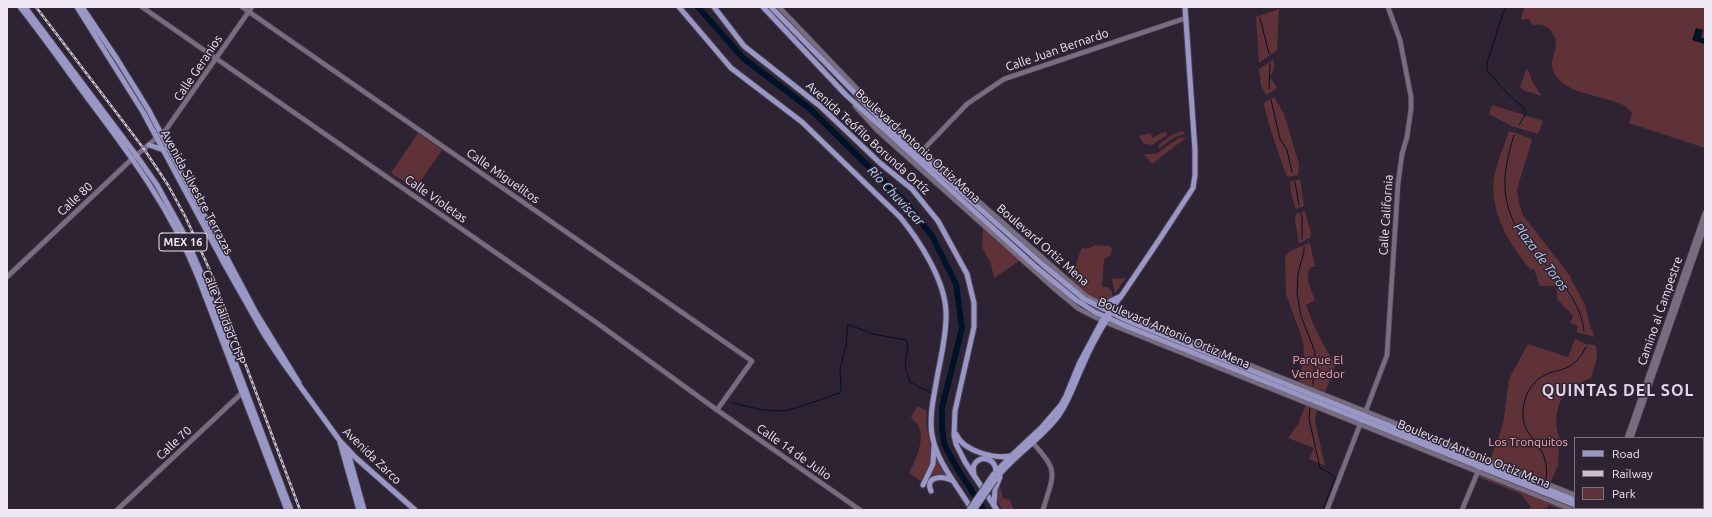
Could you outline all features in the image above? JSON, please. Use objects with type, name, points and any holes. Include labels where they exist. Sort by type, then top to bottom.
[{"type":"main road","name":"Calle Vialidad Ch-P","points":[[20,7],[135,156]]},
{"type":"main road","name":"Calle Vialidad Ch-P","points":[[26,7],[135,156],[187,249],[291,510]]},
{"type":"main road","name":"Avenida Silvestre Terrazas","points":[[77,7],[160,136],[164,150],[250,311],[284,364],[318,411]]},
{"type":"main road","name":"Avenida Silvestre Terrazas","points":[[82,7],[117,59],[255,311],[297,377],[300,385]]},
{"type":"main road","points":[[679,7],[731,68],[802,122],[900,217],[932,267],[942,290],[946,311],[944,335],[932,408],[931,424],[934,443],[933,464],[923,485]]},
{"type":"main road","name":"Avenida Teófilo Borunda Ortíz","points":[[714,7],[744,46],[820,106],[880,162],[912,189],[938,221],[967,274],[974,303],[974,327],[955,411],[954,427],[956,444],[959,452],[996,508]]},
{"type":"main road","name":"Boulevard Antonio Ortiz Mena","points":[[763,7],[846,95],[919,155]]},
{"type":"main road","name":"Boulevard Antonio Ortiz Mena","points":[[771,7],[888,127],[1075,292],[1108,314],[1363,418],[1519,477],[1574,500]]},
{"type":"main road","points":[[934,443],[941,460],[972,510],[995,476],[1011,458],[1032,441],[1061,405],[1078,364],[1108,314],[1187,200],[1195,181],[1195,150],[1185,7]]},
{"type":"main road","points":[[149,145],[164,150]]},
{"type":"main road","points":[[1100,304],[1112,301],[1122,295]]},
{"type":"main road","name":"Calle Vialidad Ch-P","points":[[244,391],[287,510]]},
{"type":"main road","name":"Avenida Zarco","points":[[318,411],[347,449],[415,510]]},
{"type":"main road","name":"Boulevard Antonio Ortiz Mena","points":[[1363,418],[1419,446],[1479,470],[1574,505]]},
{"type":"main road","points":[[954,427],[959,440],[968,447],[996,457],[1011,458]]},
{"type":"main road","points":[[340,441],[359,510]]},
{"type":"main road","points":[[347,449],[364,510]]},
{"type":"main road","points":[[995,476],[1011,458]]},
{"type":"main road","points":[[996,508],[994,496],[997,483],[1011,458]]},
{"type":"main road","points":[[975,477],[974,464],[976,461],[981,459],[993,462],[995,465],[995,476]]},
{"type":"main road","points":[[1479,470],[1483,466],[1514,477],[1519,477]]},
{"type":"main road","points":[[931,491],[929,485],[931,481],[937,477],[946,477],[956,484]]},
{"type":"main road","points":[[1602,509],[1607,509]]},
{"type":"street","name":"Calle Violetas","points":[[142,7],[591,319],[717,410]]},
{"type":"street","name":"Calle Miguelitos","points":[[242,7],[752,361],[717,410]]},
{"type":"street","name":"Calle Geranios","points":[[160,136],[186,103],[252,7]]},
{"type":"street","name":"Boulevard Antonio Ortiz Mena","points":[[779,7],[919,155]]},
{"type":"street","name":"Calle California","points":[[1328,510],[1387,355],[1398,184],[1411,109],[1400,40],[1388,7]]},
{"type":"street","name":"Calle Juan Bernardo","points":[[919,155],[967,104],[1004,78],[1186,18]]},
{"type":"street","points":[[846,95],[877,130],[1056,291],[1079,308],[1108,314]]},
{"type":"street","name":"Calle 80","points":[[7,277],[135,156],[160,136]]},
{"type":"street","name":"Boulevard Ortiz Mena","points":[[919,155],[1086,296],[1100,304],[1108,314],[1363,418]]},
{"type":"street","name":"Camino al Campestre","points":[[1627,437],[1705,213]]},
{"type":"street","name":"Camino al Campestre","points":[[1631,437],[1705,226]]},
{"type":"street","name":"Calle 70","points":[[117,510],[244,391]]},
{"type":"street","name":"Calle 14 de Julio","points":[[717,410],[860,510]]},
{"type":"street","name":"Boulevard Antonio Ortiz Mena","points":[[1363,418],[1574,495]]},
{"type":"street","points":[[1032,441],[1047,459],[1052,470],[1052,485],[1043,510]]},
{"type":"street","points":[[1462,510],[1479,470]]},
{"type":"street","name":"Boulevard Antonio Ortiz Mena","points":[[1479,470],[1574,510]]},
{"type":"green space","points":[[1524,7],[1705,7],[1705,148],[1629,123],[1632,113],[1626,106],[1578,91],[1562,82],[1556,76],[1552,67],[1556,48],[1554,35],[1545,26],[1533,26],[1529,19],[1521,20]]},
{"type":"green space","points":[[1279,9],[1277,50],[1259,63],[1256,17]]},
{"type":"green space","points":[[1274,59],[1273,71],[1270,77],[1277,88],[1267,95],[1261,86],[1259,69]]},
{"type":"green space","points":[[1527,68],[1533,83],[1542,96],[1523,90],[1520,87]]},
{"type":"green space","points":[[1274,97],[1284,114],[1299,164],[1298,175],[1289,177],[1286,175],[1270,128],[1264,105],[1265,102]]},
{"type":"green space","points":[[1492,105],[1543,121],[1538,134],[1511,126],[1489,114]]},
{"type":"green space","points":[[1166,131],[1167,135],[1152,145],[1144,144],[1139,136],[1151,133],[1152,138]]},
{"type":"green space","points":[[1182,131],[1185,132],[1184,134],[1173,138],[1158,149],[1159,145],[1167,138]]},
{"type":"green space","points":[[1509,131],[1532,140],[1517,189],[1519,204],[1523,215],[1571,277],[1585,305],[1594,337],[1577,332],[1578,326],[1570,323],[1573,316],[1557,299],[1557,286],[1540,286],[1534,269],[1531,270],[1523,261],[1509,239],[1498,215],[1493,190],[1494,178]]},
{"type":"green space","points":[[418,133],[442,150],[415,189],[391,173]]},
{"type":"green space","points":[[1187,137],[1152,164],[1144,154],[1156,154],[1179,138]]},
{"type":"green space","points":[[1300,179],[1304,206],[1296,209],[1292,198],[1290,182]]},
{"type":"green space","points":[[1305,211],[1311,234],[1310,238],[1299,243],[1295,222],[1296,214]]},
{"type":"green space","points":[[983,228],[1019,261],[994,278],[991,264],[982,247]]},
{"type":"green space","name":"Parque El Vendedor","points":[[1310,243],[1315,267],[1311,267],[1309,270],[1308,278],[1315,300],[1306,305],[1319,336],[1336,365],[1325,392],[1299,382],[1304,357],[1303,341],[1286,294],[1285,256],[1290,251]]},
{"type":"green space","points":[[1095,245],[1109,246],[1112,248],[1111,255],[1104,259],[1102,287],[1107,287],[1112,293],[1112,298],[1106,300],[1100,300],[1089,296],[1070,281],[1082,247],[1087,249]]},
{"type":"green space","points":[[1126,278],[1115,293],[1112,279]]},
{"type":"green space","name":"Los Tronquitos","points":[[1575,339],[1585,344],[1595,345],[1597,353],[1596,361],[1591,378],[1571,388],[1562,398],[1559,405],[1556,419],[1558,433],[1563,443],[1559,445],[1558,465],[1550,484],[1490,460],[1503,424],[1509,379],[1528,344],[1568,357]]},
{"type":"green space","points":[[1306,404],[1317,409],[1315,421],[1325,466],[1309,459],[1314,448],[1288,438],[1298,424]]},
{"type":"green space","points":[[917,406],[927,411],[926,423],[932,453],[931,463],[922,482],[909,473],[916,457],[921,438],[921,432],[918,425],[911,418]]},
{"type":"green space","points":[[937,456],[943,469],[949,477],[942,474],[936,475],[926,485],[934,469]]},
{"type":"green space","points":[[1479,474],[1569,510],[1562,510],[1548,505],[1548,508],[1528,510],[1531,507],[1521,494],[1478,477]]},
{"type":"green space","points":[[998,486],[1000,487],[1003,498],[1010,500],[1014,510],[1002,510],[997,499]]},
{"type":"water","points":[[1696,28],[1703,30],[1701,37],[1705,39],[1704,44],[1692,40]]},
{"type":"waterway","name":"Rio Chuviscar","points":[[698,7],[743,58],[809,108],[907,204],[932,236],[956,284],[962,328],[942,408],[944,444],[957,468],[984,510]]},
{"type":"waterway","name":"Plaza de Toros","points":[[1505,7],[1487,63],[1487,71],[1509,95],[1524,108],[1525,115],[1519,125]]},
{"type":"waterway","points":[[1260,18],[1269,54]]},
{"type":"waterway","points":[[1269,89],[1270,63]]},
{"type":"waterway","points":[[1271,100],[1280,139],[1287,150],[1292,172]]},
{"type":"waterway","name":"Plaza de Toros","points":[[1514,135],[1508,155],[1505,173],[1507,204],[1520,233],[1570,294],[1579,312],[1584,331]]},
{"type":"waterway","points":[[1295,182],[1299,205]]},
{"type":"waterway","points":[[1301,213],[1302,239]]},
{"type":"waterway","points":[[1304,247],[1298,274],[1297,293],[1301,316],[1315,352],[1313,385]]},
{"type":"waterway","points":[[730,402],[762,410],[786,411],[840,393],[840,369],[846,346],[848,324],[872,334],[906,340],[908,345],[905,367],[910,382],[931,393]]},
{"type":"waterway","name":"Plaza de Toros","points":[[1546,479],[1545,458],[1524,424],[1524,404],[1528,392],[1535,382],[1548,374],[1574,363],[1586,347]]},
{"type":"waterway","name":"Rio Chuviscar","points":[[938,395],[944,398]]},
{"type":"waterway","points":[[1310,408],[1309,419],[1320,468],[1333,475],[1335,478],[1323,510]]},
{"type":"railway","points":[[36,7],[144,149],[168,185],[186,218],[212,275],[300,510]]},
{"type":"district","name":"QUINTAS DEL SOL","points":[[1618,391]]}]
